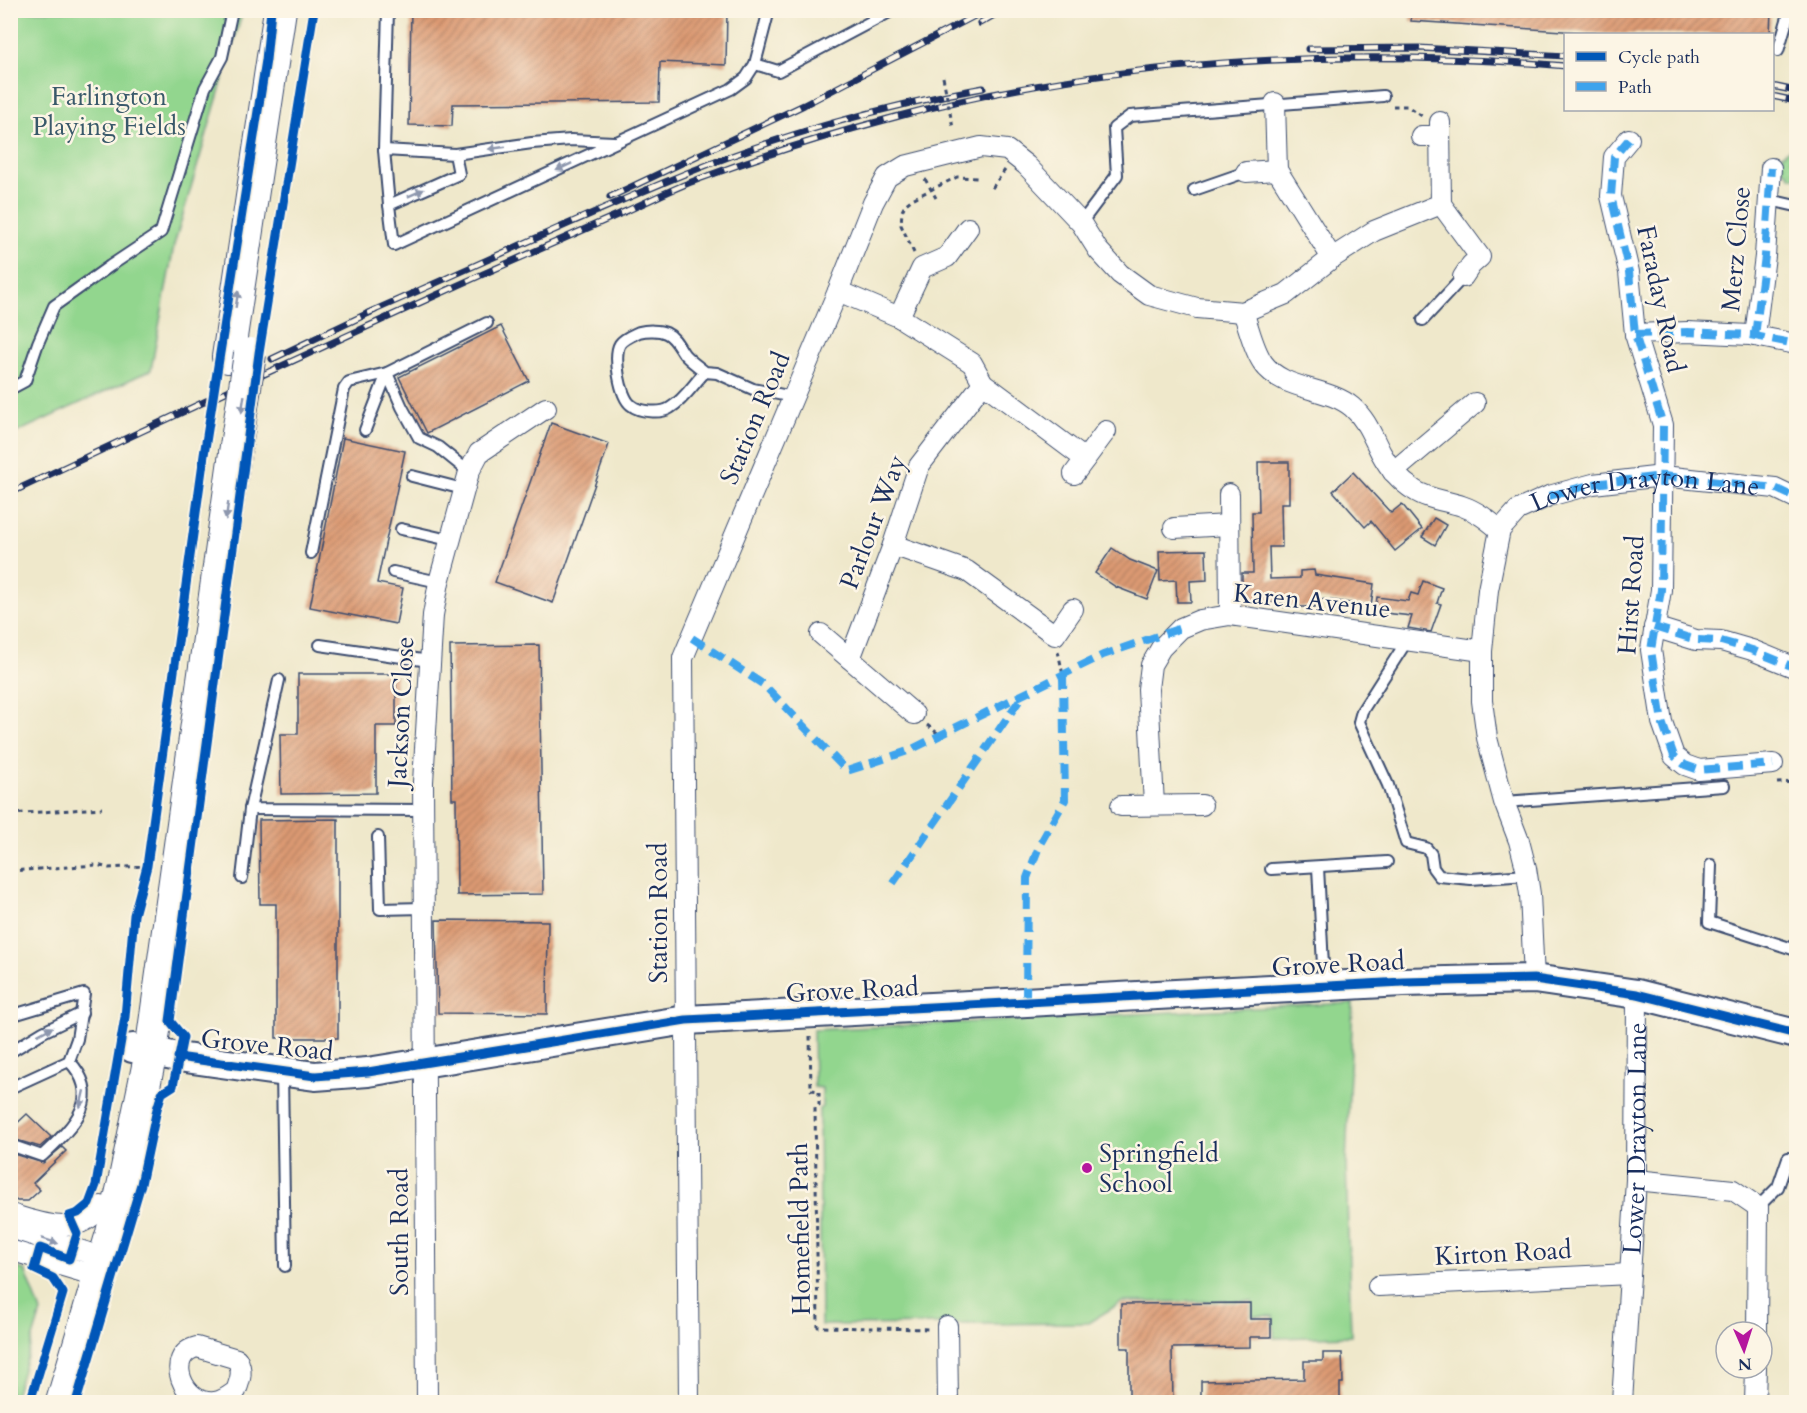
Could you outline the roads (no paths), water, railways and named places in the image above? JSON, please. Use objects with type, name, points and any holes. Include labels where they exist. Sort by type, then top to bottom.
[{"type":"main road","points":[[239,356],[280,10]]},
{"type":"main road","points":[[41,1402],[125,1178],[224,454],[300,10]]},
{"type":"main road","points":[[62,1402],[92,1264],[101,1206],[142,1050]]},
{"type":"street","points":[[1275,103],[1277,170],[1332,258]]},
{"type":"street","points":[[1434,131],[1441,204],[1480,257],[1462,277]]},
{"type":"street","name":"Faraday Road","points":[[1629,139],[1614,157],[1611,196],[1629,272],[1635,334],[1663,425],[1663,476]]},
{"type":"street","name":"Station Road","points":[[689,1402],[683,658],[877,195],[887,177],[905,166],[981,147],[1007,150],[1026,165],[1081,223],[1098,250],[1120,274],[1149,295],[1197,308],[1243,312],[1286,294],[1332,258],[1374,231],[1441,204]]},
{"type":"street","name":"Merz Close","points":[[1755,336],[1765,256],[1771,168]]},
{"type":"street","points":[[1246,172],[1277,170]]},
{"type":"street","points":[[899,317],[922,268],[947,257],[968,228]]},
{"type":"street","points":[[838,291],[899,317],[972,363],[983,383],[1079,467],[1106,432]]},
{"type":"street","points":[[1243,312],[1261,361],[1270,372],[1282,379],[1333,396],[1352,407],[1367,423],[1393,472],[1416,492],[1464,506],[1482,515],[1500,530]]},
{"type":"street","points":[[1635,334],[1688,332],[1755,336],[1797,344]]},
{"type":"street","name":"Parlour Way","points":[[849,659],[920,466],[983,383]]},
{"type":"street","points":[[1393,472],[1475,403]]},
{"type":"street","name":"Jackson Close","points":[[426,1062],[423,782],[429,661],[433,615],[439,582],[466,480],[479,453],[546,408]]},
{"type":"street","name":"Lower Drayton Lane","points":[[1622,1402],[1636,1180],[1637,994],[1534,980],[1527,875],[1519,841],[1504,802],[1487,738],[1482,701],[1482,651],[1488,590],[1500,530],[1518,510],[1549,496],[1593,484],[1663,476],[1775,488],[1797,498]]},
{"type":"street","name":"Hirst Road","points":[[1663,476],[1661,590],[1651,650],[1662,722],[1674,756],[1685,765],[1699,770],[1773,764]]},
{"type":"street","points":[[1229,494],[1230,615]]},
{"type":"street","points":[[1174,528],[1229,525]]},
{"type":"street","points":[[892,545],[968,571],[1055,635],[1073,609]]},
{"type":"street","name":"Karen Avenue","points":[[1154,805],[1148,689],[1151,665],[1161,648],[1181,628],[1200,620],[1230,615],[1482,651]]},
{"type":"street","points":[[1654,627],[1696,640],[1720,641],[1752,650],[1797,668]]},
{"type":"street","points":[[821,634],[914,714]]},
{"type":"street","points":[[1121,806],[1202,805]]},
{"type":"street","name":"Grove Road","points":[[142,1050],[282,1072],[326,1075],[368,1072],[686,1020],[1403,982],[1534,980]]},
{"type":"street","points":[[1637,994],[1797,1034]]},
{"type":"street","name":"South Road","points":[[426,1062],[427,1402]]},
{"type":"street","points":[[1636,1180],[1733,1190],[1758,1207],[1756,1320]]},
{"type":"street","points":[[10,1214],[63,1227],[88,1220],[101,1206]]},
{"type":"street","points":[[10,1228],[92,1264]]},
{"type":"street","points":[[10,1250],[92,1264]]},
{"type":"street","name":"Kirton Road","points":[[1378,1287],[1630,1274]]},
{"type":"street","points":[[947,1327],[948,1402]]},
{"type":"street","points":[[1755,1402],[1756,1380]]},
{"type":"lane","points":[[10,389],[25,381],[54,306],[161,232],[205,88],[222,57],[232,10]]},
{"type":"lane","points":[[388,10],[384,150],[394,245],[730,90],[746,78],[755,64],[769,10]]},
{"type":"lane","points":[[755,64],[778,71],[893,10]]},
{"type":"lane","points":[[1778,51],[1790,10]]},
{"type":"lane","points":[[1081,223],[1117,175],[1114,128],[1130,116],[1383,96]]},
{"type":"lane","points":[[384,150],[455,154],[571,140],[617,142]]},
{"type":"lane","points":[[389,205],[459,174],[455,154]]},
{"type":"lane","points":[[1194,190],[1246,172]]},
{"type":"lane","points":[[1770,200],[1797,206]]},
{"type":"lane","points":[[1423,320],[1462,277]]},
{"type":"lane","points":[[311,553],[344,389],[349,382],[387,373],[487,323]]},
{"type":"lane","points":[[705,372],[670,409],[646,410],[630,405],[627,400],[618,372],[617,352],[620,344],[629,337],[641,332],[660,331],[670,336],[692,362],[705,372],[717,373],[753,389],[793,397]]},
{"type":"lane","points":[[365,429],[387,373]]},
{"type":"lane","points":[[387,373],[402,407],[420,438],[438,447],[466,480]]},
{"type":"lane","points":[[412,476],[466,480]]},
{"type":"lane","points":[[401,529],[449,540]]},
{"type":"lane","points":[[393,573],[439,582]]},
{"type":"lane","points":[[1408,639],[1362,711],[1359,722],[1388,785],[1406,843],[1426,848],[1431,854],[1433,868],[1439,876],[1471,879],[1527,875]]},
{"type":"lane","points":[[320,645],[429,661]]},
{"type":"lane","points":[[242,878],[250,809],[279,680]]},
{"type":"lane","points":[[1504,802],[1724,786]]},
{"type":"lane","points":[[250,809],[424,810]]},
{"type":"lane","points":[[378,837],[380,909],[424,908]]},
{"type":"lane","points":[[1271,869],[1387,862]]},
{"type":"lane","points":[[1712,864],[1709,922],[1797,950]]},
{"type":"lane","points":[[1318,867],[1324,986]]},
{"type":"lane","points":[[10,1016],[84,994],[77,1039],[69,1061],[10,1088]]},
{"type":"lane","points":[[10,1052],[43,1032],[82,1013]]},
{"type":"lane","points":[[10,1145],[42,1156],[75,1124],[85,1096],[85,1088],[81,1075],[69,1061]]},
{"type":"lane","points":[[282,1072],[285,1266]]},
{"type":"lane","points":[[1758,1207],[1778,1187],[1788,1158]]},
{"type":"railway","points":[[610,197],[804,105],[986,10]]},
{"type":"railway","points":[[980,23],[1003,10]]},
{"type":"railway","points":[[1308,49],[1419,48],[1564,56]]},
{"type":"railway","points":[[10,493],[186,410],[680,186],[769,154],[888,119],[970,99],[1054,83],[1139,71],[1224,63],[1396,58],[1481,60],[1564,66]]},
{"type":"railway","points":[[1774,86],[1796,91]]},
{"type":"railway","points":[[368,313],[611,205],[726,158],[835,122],[983,88]]},
{"type":"railway","points":[[1774,96],[1796,101]]},
{"type":"railway","points":[[272,359],[375,310]]},
{"type":"place","name":"Springfield School","points":[[1087,1168]]},
{"type":"park label","name":"Farlington Playing Fields","points":[[109,111]]}]
